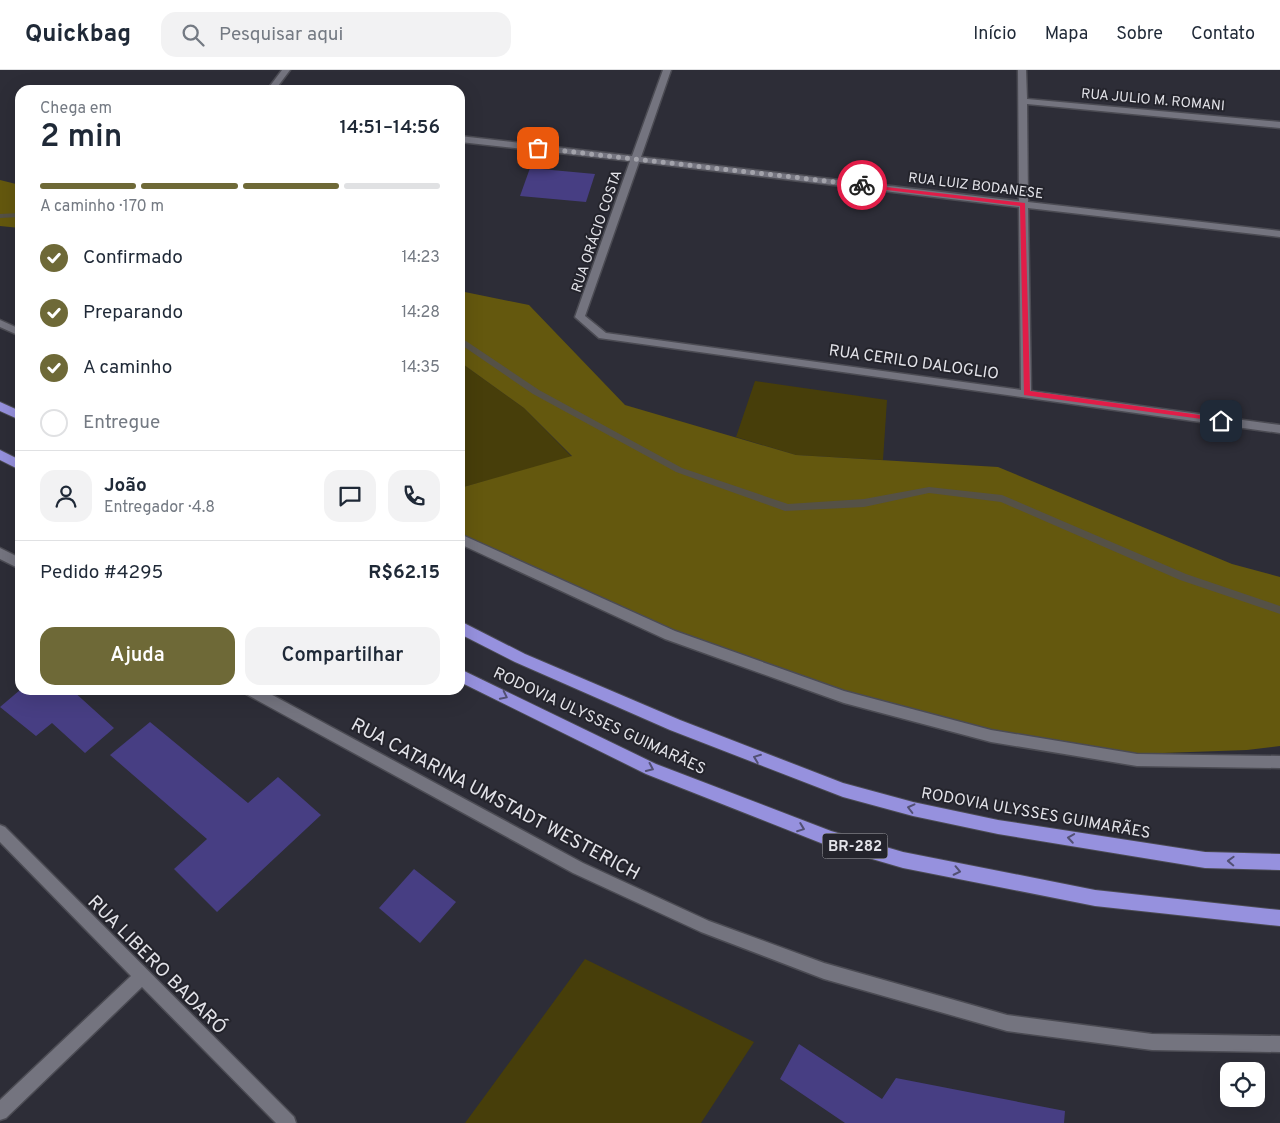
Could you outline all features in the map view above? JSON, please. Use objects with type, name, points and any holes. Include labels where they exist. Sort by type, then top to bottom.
[{"type":"highway","points":[[0,406],[15,414]]},
{"type":"highway","points":[[0,455],[15,462]]},
{"type":"highway","name":"RODOVIA ULYSSES GUIMARÃES","points":[[465,630],[520,658],[666,721],[843,790],[913,809],[998,827],[1205,860],[1280,862]]},
{"type":"highway","name":"RODOVIA ULYSSES GUIMARÃES","points":[[465,677],[651,769],[831,839],[903,860],[1085,896],[1280,918]]},
{"type":"street","points":[[275,85],[286,70]]},
{"type":"street","name":"RUA ORÁCIO COSTA","points":[[580,317],[667,70]]},
{"type":"street","points":[[1022,70],[1026,393]]},
{"type":"street","name":"RUA JULIO M. ROMANI","points":[[1023,100],[1280,125]]},
{"type":"street","name":"RUA LUIZ BODANESE","points":[[465,140],[1280,234]]},
{"type":"street","name":"RUA CERILO DALOGLIO","points":[[580,317],[603,336],[1280,429]]},
{"type":"street","points":[[0,323],[15,330]]},
{"type":"street","points":[[465,541],[670,635],[844,697],[991,736],[1137,760],[1280,762]]},
{"type":"street","points":[[0,553],[15,561]]},
{"type":"street","name":"RUA CATARINA UMSTADT WESTERICH","points":[[260,695],[578,868],[706,927],[824,972],[1007,1023],[1152,1042],[1280,1044]]},
{"type":"street","name":"RUA LIBERO BADARÓ","points":[[0,832],[141,977],[288,1123]]},
{"type":"street","points":[[0,1112],[141,977]]},
{"type":"shaded area","points":[[0,180],[15,184],[15,228],[0,226]]},
{"type":"shaded area","points":[[465,292],[529,305],[625,405],[796,455],[998,467],[1232,564],[1280,577],[1280,746],[1247,750],[1135,754],[990,730],[844,694],[671,630],[465,536],[465,487],[572,456],[524,408],[465,366]]},
{"type":"shaded area","points":[[465,366],[524,408],[572,457],[465,487]]},
{"type":"shaded area","points":[[755,381],[887,400],[883,460],[796,455],[736,437]]},
{"type":"shaded area","points":[[585,959],[754,1042],[701,1123],[465,1123]]},
{"type":"building","points":[[530,168],[595,174],[586,202],[520,196]]},
{"type":"building","points":[[15,694],[78,695],[114,728],[85,753],[52,723],[36,736],[0,707]]},
{"type":"building","points":[[150,722],[248,803],[278,777],[321,815],[217,912],[174,869],[207,839],[110,755]]},
{"type":"building","points":[[414,869],[456,902],[420,943],[379,908]]},
{"type":"building","points":[[799,1044],[882,1099],[896,1078],[1065,1111],[1064,1123],[845,1123],[780,1079]]},
{"type":"waterway","points":[[0,216],[15,215]]},
{"type":"waterway","points":[[465,343],[536,392],[679,470],[788,508],[864,503],[929,490],[1002,499],[1183,577],[1280,610]]},
{"type":"way so far","points":[[538,148],[862,185]]},
{"type":"route","points":[[862,185],[1023,204],[1026,393],[1221,421]]}]
